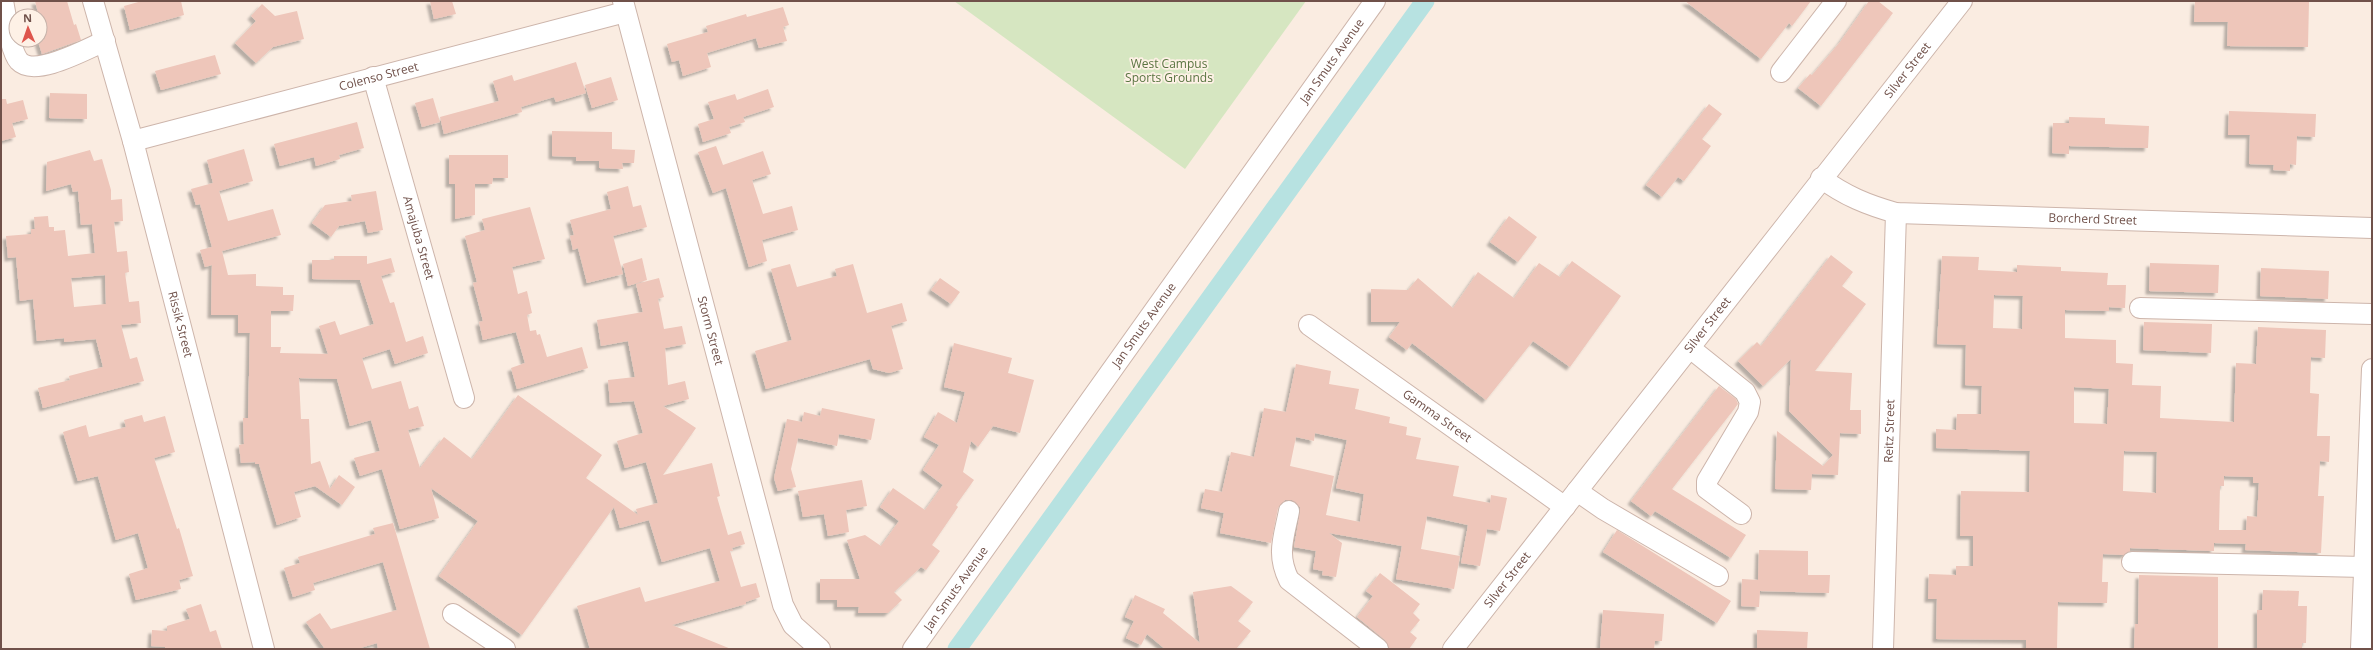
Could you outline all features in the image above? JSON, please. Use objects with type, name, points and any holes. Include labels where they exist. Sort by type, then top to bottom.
[{"type":"street","points":[[2,1],[14,52],[18,60],[25,66],[34,67],[50,64],[105,41]]},
{"type":"street","name":"Rissik Street","points":[[93,1],[133,141],[264,649]]},
{"type":"street","name":"Jan Smuts Avenue","points":[[913,649],[1375,1]]},
{"type":"street","points":[[1781,72],[1836,1]]},
{"type":"street","name":"Silver Street","points":[[1453,649],[1690,348],[1821,178],[1962,1]]},
{"type":"street","name":"Colenso Street","points":[[133,141],[372,77],[624,6]]},
{"type":"street","name":"Storm Street","points":[[624,6],[784,605],[794,625],[820,649]]},
{"type":"street","name":"Amajuba Street","points":[[372,77],[464,398]]},
{"type":"street","name":"Borcherd Street","points":[[1821,178],[1843,194],[1865,204],[1896,213],[2372,228]]},
{"type":"street","name":"Reitz Street","points":[[1883,649],[1896,213]]},
{"type":"street","points":[[2140,308],[2372,314]]},
{"type":"street","name":"Gamma Street","points":[[1310,324],[1565,507]]},
{"type":"street","points":[[1690,348],[1745,392],[1750,402],[1748,412],[1707,481],[1707,489],[1713,496],[1741,514]]},
{"type":"street","points":[[2361,649],[2372,369]]},
{"type":"street","points":[[1577,491],[1718,576]]},
{"type":"street","points":[[1289,511],[1280,553],[1282,566],[1289,580],[1378,649]]},
{"type":"street","points":[[2132,562],[2364,567]]},
{"type":"street","points":[[453,614],[505,649]]},
{"type":"green space","name":"West Campus Sports Grounds","points":[[954,1],[1306,1],[1185,169]]},
{"type":"building","points":[[35,1],[67,1],[74,25],[76,24],[81,40],[42,54],[40,48],[48,48],[48,8],[37,8]]},
{"type":"building","points":[[142,1],[181,1],[184,15],[130,30],[124,6]]},
{"type":"building","points":[[430,1],[452,1],[456,14],[434,19]]},
{"type":"building","points":[[1685,1],[1811,1],[1792,26],[1789,23],[1761,59]]},
{"type":"building","points":[[1869,1],[1878,1],[1893,13],[1821,106],[1798,88],[1810,74],[1812,75],[1840,42]]},
{"type":"building","points":[[2195,1],[2309,1],[2308,47],[2227,46],[2228,22],[2194,22]]},
{"type":"building","points":[[262,4],[275,16],[297,11],[304,39],[273,47],[256,63],[235,43],[256,21],[251,16]]},
{"type":"building","points":[[783,7],[789,25],[783,27],[787,41],[759,48],[756,38],[707,53],[711,67],[683,76],[679,60],[672,62],[667,44],[708,32],[706,26],[746,14],[747,17]]},
{"type":"building","points":[[215,55],[221,74],[161,90],[155,71]]},
{"type":"building","points":[[576,62],[586,93],[556,102],[554,97],[521,107],[522,112],[444,134],[440,117],[499,101],[493,81],[512,75],[514,81]]},
{"type":"building","points":[[611,77],[618,100],[592,108],[585,85]]},
{"type":"building","points":[[768,89],[774,107],[743,117],[745,122],[729,127],[731,133],[703,142],[698,124],[714,119],[708,102],[735,94],[737,100]]},
{"type":"building","points":[[50,93],[87,94],[87,119],[49,118]]},
{"type":"building","points":[[433,98],[440,122],[422,127],[415,103]]},
{"type":"building","points":[[1,99],[6,99],[7,104],[23,100],[28,119],[12,123],[16,137],[1,141]]},
{"type":"building","points":[[1709,104],[1722,114],[1702,139],[1711,146],[1684,181],[1678,177],[1662,197],[1646,185]]},
{"type":"building","points":[[2229,111],[2316,114],[2315,137],[2297,136],[2296,165],[2290,164],[2290,171],[2273,170],[2274,165],[2249,164],[2250,135],[2228,135]]},
{"type":"building","points":[[2069,117],[2105,118],[2105,124],[2149,126],[2148,148],[2069,146],[2069,154],[2052,153],[2053,123],[2069,123]]},
{"type":"building","points":[[357,122],[364,148],[339,155],[340,159],[316,166],[314,157],[280,166],[274,144]]},
{"type":"building","points":[[552,131],[612,132],[612,149],[635,150],[634,163],[622,163],[623,169],[599,168],[599,161],[576,161],[576,157],[552,156]]},
{"type":"building","points":[[716,146],[723,165],[763,151],[771,174],[752,180],[763,214],[792,206],[798,230],[762,240],[767,261],[749,267],[726,188],[713,193],[698,152]]},
{"type":"building","points":[[244,149],[253,181],[219,191],[228,221],[273,209],[281,235],[222,251],[228,275],[256,274],[256,286],[283,287],[283,295],[294,295],[293,311],[271,311],[271,347],[281,347],[280,353],[328,354],[319,326],[335,321],[340,335],[374,324],[360,280],[312,279],[312,260],[334,260],[334,256],[367,256],[367,264],[391,258],[395,272],[381,276],[390,303],[394,302],[406,342],[423,336],[428,353],[395,364],[390,349],[362,358],[372,389],[401,381],[409,409],[418,406],[424,426],[408,430],[420,468],[444,437],[472,459],[518,395],[602,455],[586,478],[638,515],[636,509],[658,503],[646,462],[625,468],[617,441],[643,433],[634,401],[610,403],[608,380],[635,377],[628,341],[601,346],[597,320],[643,312],[636,284],[659,278],[664,297],[658,299],[664,329],[682,326],[686,344],[665,348],[668,385],[685,381],[689,399],[663,406],[696,428],[663,475],[712,463],[720,496],[717,497],[728,535],[741,531],[745,544],[732,548],[733,551],[730,551],[741,587],[756,583],[760,597],[746,602],[746,604],[672,625],[731,649],[590,649],[577,606],[640,587],[645,602],[720,581],[710,548],[662,562],[649,520],[620,528],[614,507],[522,635],[439,576],[478,521],[431,488],[439,518],[400,529],[382,469],[360,476],[354,458],[380,451],[371,420],[350,426],[337,379],[299,378],[301,419],[309,419],[311,464],[320,461],[330,489],[339,475],[355,487],[342,505],[315,486],[294,492],[301,517],[277,525],[259,464],[255,464],[255,462],[241,463],[239,445],[244,444],[243,418],[248,418],[250,333],[238,333],[238,315],[211,315],[212,265],[205,267],[200,250],[212,247],[200,204],[196,205],[191,189],[213,183],[207,160]]},
{"type":"building","points":[[90,150],[94,161],[102,159],[111,190],[111,200],[122,199],[123,221],[114,222],[117,252],[127,251],[129,272],[125,273],[129,302],[139,301],[141,323],[121,325],[130,359],[137,357],[144,381],[43,408],[38,388],[70,380],[69,376],[103,367],[96,339],[64,342],[64,338],[37,341],[33,299],[20,301],[16,257],[8,258],[6,236],[31,234],[31,229],[35,229],[34,217],[48,216],[49,227],[54,227],[54,231],[65,230],[68,256],[95,253],[92,224],[81,225],[78,191],[73,192],[71,184],[46,191],[47,162]],"holes":[[[105,275],[106,304],[74,307],[71,278]]]},
{"type":"building","points":[[449,155],[508,155],[508,178],[493,178],[492,184],[475,184],[475,215],[455,219],[455,184],[449,184]]},
{"type":"building","points":[[628,186],[633,207],[641,205],[647,227],[613,236],[623,274],[587,283],[578,248],[573,250],[570,236],[574,235],[570,220],[611,209],[607,192]]},
{"type":"building","points":[[376,191],[383,230],[368,233],[365,221],[339,226],[331,237],[312,223],[325,205],[352,201],[351,195]]},
{"type":"building","points":[[530,207],[545,259],[512,267],[518,294],[527,291],[532,313],[527,315],[530,331],[536,330],[537,335],[540,334],[547,357],[582,347],[588,368],[517,389],[511,368],[525,363],[516,332],[483,340],[479,322],[483,321],[473,283],[477,282],[465,236],[485,230],[482,219]]},
{"type":"building","points":[[1509,216],[1537,237],[1518,262],[1490,242]]},
{"type":"building","points":[[1831,255],[1853,272],[1842,286],[1866,304],[1815,371],[1852,373],[1850,410],[1861,410],[1861,434],[1840,433],[1838,475],[1812,474],[1811,490],[1775,489],[1777,431],[1823,466],[1833,455],[1789,411],[1791,359],[1763,386],[1738,361],[1757,342],[1761,346]]},
{"type":"building","points":[[1942,256],[1979,257],[1978,270],[2017,272],[2017,265],[2061,267],[2061,271],[2108,273],[2107,285],[2126,285],[2125,308],[2109,307],[2109,311],[2065,310],[2065,338],[2116,340],[2116,363],[2133,364],[2132,385],[2161,386],[2160,418],[2234,422],[2236,363],[2256,364],[2258,327],[2326,330],[2325,358],[2311,357],[2310,393],[2319,394],[2317,436],[2330,436],[2329,462],[2320,461],[2318,496],[2324,496],[2321,553],[2245,550],[2246,544],[2214,543],[2214,551],[2130,548],[2130,551],[2124,555],[2103,554],[2102,582],[2108,582],[2107,603],[2058,602],[2057,649],[2026,649],[2026,640],[1936,639],[1937,599],[1928,599],[1929,574],[1956,575],[1956,566],[1973,566],[1973,536],[1960,536],[1961,491],[2029,492],[2030,451],[1936,448],[1936,429],[1956,430],[1957,414],[1981,414],[1982,386],[1965,385],[1966,345],[1937,344]],"holes":[[[1994,295],[2023,296],[2022,329],[1993,328]],[[2074,387],[2109,389],[2107,424],[2074,423]],[[2124,451],[2157,452],[2156,493],[2123,491]],[[2224,476],[2253,477],[2253,483],[2259,483],[2257,517],[2247,516],[2246,530],[2219,530],[2220,486],[2224,486]]]},
{"type":"building","points":[[642,258],[647,280],[628,286],[623,264]]},
{"type":"building","points":[[1572,261],[1621,296],[1570,367],[1533,341],[1486,400],[1412,343],[1407,350],[1389,337],[1400,322],[1371,322],[1371,289],[1408,290],[1418,278],[1453,308],[1478,272],[1514,298],[1539,263],[1560,277]]},
{"type":"building","points":[[2150,263],[2219,265],[2218,293],[2149,291]]},
{"type":"building","points":[[790,264],[797,287],[837,276],[835,269],[853,264],[867,313],[902,303],[907,321],[891,326],[903,369],[889,373],[873,369],[870,359],[766,389],[755,351],[792,340],[771,269]]},
{"type":"building","points":[[2261,268],[2329,271],[2328,299],[2260,296]]},
{"type":"building","points":[[940,278],[960,292],[951,304],[931,290]]},
{"type":"building","points":[[2144,322],[2212,324],[2211,353],[2143,350]]},
{"type":"building","points":[[954,343],[1012,358],[1008,373],[1034,380],[1020,433],[993,426],[978,447],[971,441],[963,472],[974,480],[956,505],[958,507],[932,545],[940,551],[926,570],[921,567],[894,592],[902,600],[888,613],[858,613],[859,607],[837,607],[837,600],[820,600],[820,579],[860,579],[847,540],[865,535],[881,546],[899,521],[880,507],[893,488],[925,510],[943,485],[923,470],[939,445],[924,437],[938,412],[957,423],[965,392],[944,387]]},
{"type":"building","points":[[1296,364],[1331,371],[1329,384],[1359,389],[1355,409],[1390,417],[1389,423],[1407,427],[1406,435],[1421,438],[1416,459],[1459,466],[1453,496],[1490,503],[1491,495],[1507,498],[1500,531],[1487,529],[1480,566],[1461,563],[1468,525],[1427,516],[1421,549],[1460,556],[1454,589],[1396,579],[1402,546],[1329,533],[1342,543],[1336,577],[1322,575],[1323,571],[1313,569],[1316,551],[1294,547],[1300,507],[1292,500],[1285,500],[1278,508],[1271,543],[1220,533],[1224,513],[1201,508],[1205,489],[1222,492],[1231,452],[1254,457],[1264,408],[1286,412]],"holes":[[[1315,433],[1347,440],[1336,488],[1364,494],[1360,522],[1326,515],[1334,476],[1290,466],[1296,437],[1314,441]]]},
{"type":"building","points":[[1719,386],[1736,399],[1738,404],[1672,489],[1746,535],[1731,558],[1655,511],[1651,516],[1631,501]]},
{"type":"building","points":[[822,408],[875,419],[871,440],[839,434],[837,446],[798,438],[791,469],[796,487],[778,491],[774,478],[787,419],[802,422],[804,412],[820,416]]},
{"type":"building","points":[[142,415],[144,422],[165,416],[175,452],[154,458],[177,529],[179,528],[193,576],[179,580],[181,589],[136,600],[129,574],[148,568],[138,533],[116,540],[98,476],[78,481],[63,432],[86,425],[89,437],[126,427],[124,420]]},
{"type":"building","points":[[862,480],[867,506],[846,510],[849,532],[828,536],[824,514],[803,517],[798,491]]},
{"type":"building","points":[[393,523],[430,649],[378,649],[377,643],[357,649],[325,649],[306,622],[320,613],[331,629],[397,610],[383,562],[313,583],[315,590],[293,597],[284,568],[300,563],[298,557],[375,534],[373,528]]},
{"type":"building","points":[[1617,530],[1731,601],[1717,623],[1603,552]]},
{"type":"building","points":[[1759,550],[1808,551],[1808,575],[1830,575],[1829,593],[1760,591],[1759,607],[1741,606],[1742,579],[1758,580]]},
{"type":"building","points":[[1380,573],[1420,604],[1413,613],[1420,620],[1410,632],[1417,638],[1409,649],[1389,649],[1385,640],[1357,617],[1373,596],[1366,591]]},
{"type":"building","points":[[2139,575],[2218,577],[2218,649],[2134,649],[2135,624],[2138,624]]},
{"type":"building","points":[[1231,586],[1253,602],[1238,621],[1251,631],[1236,649],[1165,649],[1147,634],[1141,645],[1126,638],[1134,621],[1125,617],[1135,595],[1165,609],[1163,613],[1200,643],[1193,592]]},
{"type":"building","points":[[2263,590],[2299,591],[2298,606],[2307,606],[2306,643],[2302,643],[2302,649],[2257,649],[2257,610],[2262,610]]},
{"type":"building","points":[[201,604],[210,632],[216,630],[222,649],[165,649],[165,647],[151,646],[152,630],[167,631],[167,626],[190,619],[186,609]]},
{"type":"building","points":[[1603,610],[1664,614],[1662,641],[1655,641],[1654,649],[1600,649]]},
{"type":"building","points":[[1757,630],[1808,632],[1807,649],[1757,649]]},
{"type":"waterway","points":[[957,649],[1425,1]]}]
